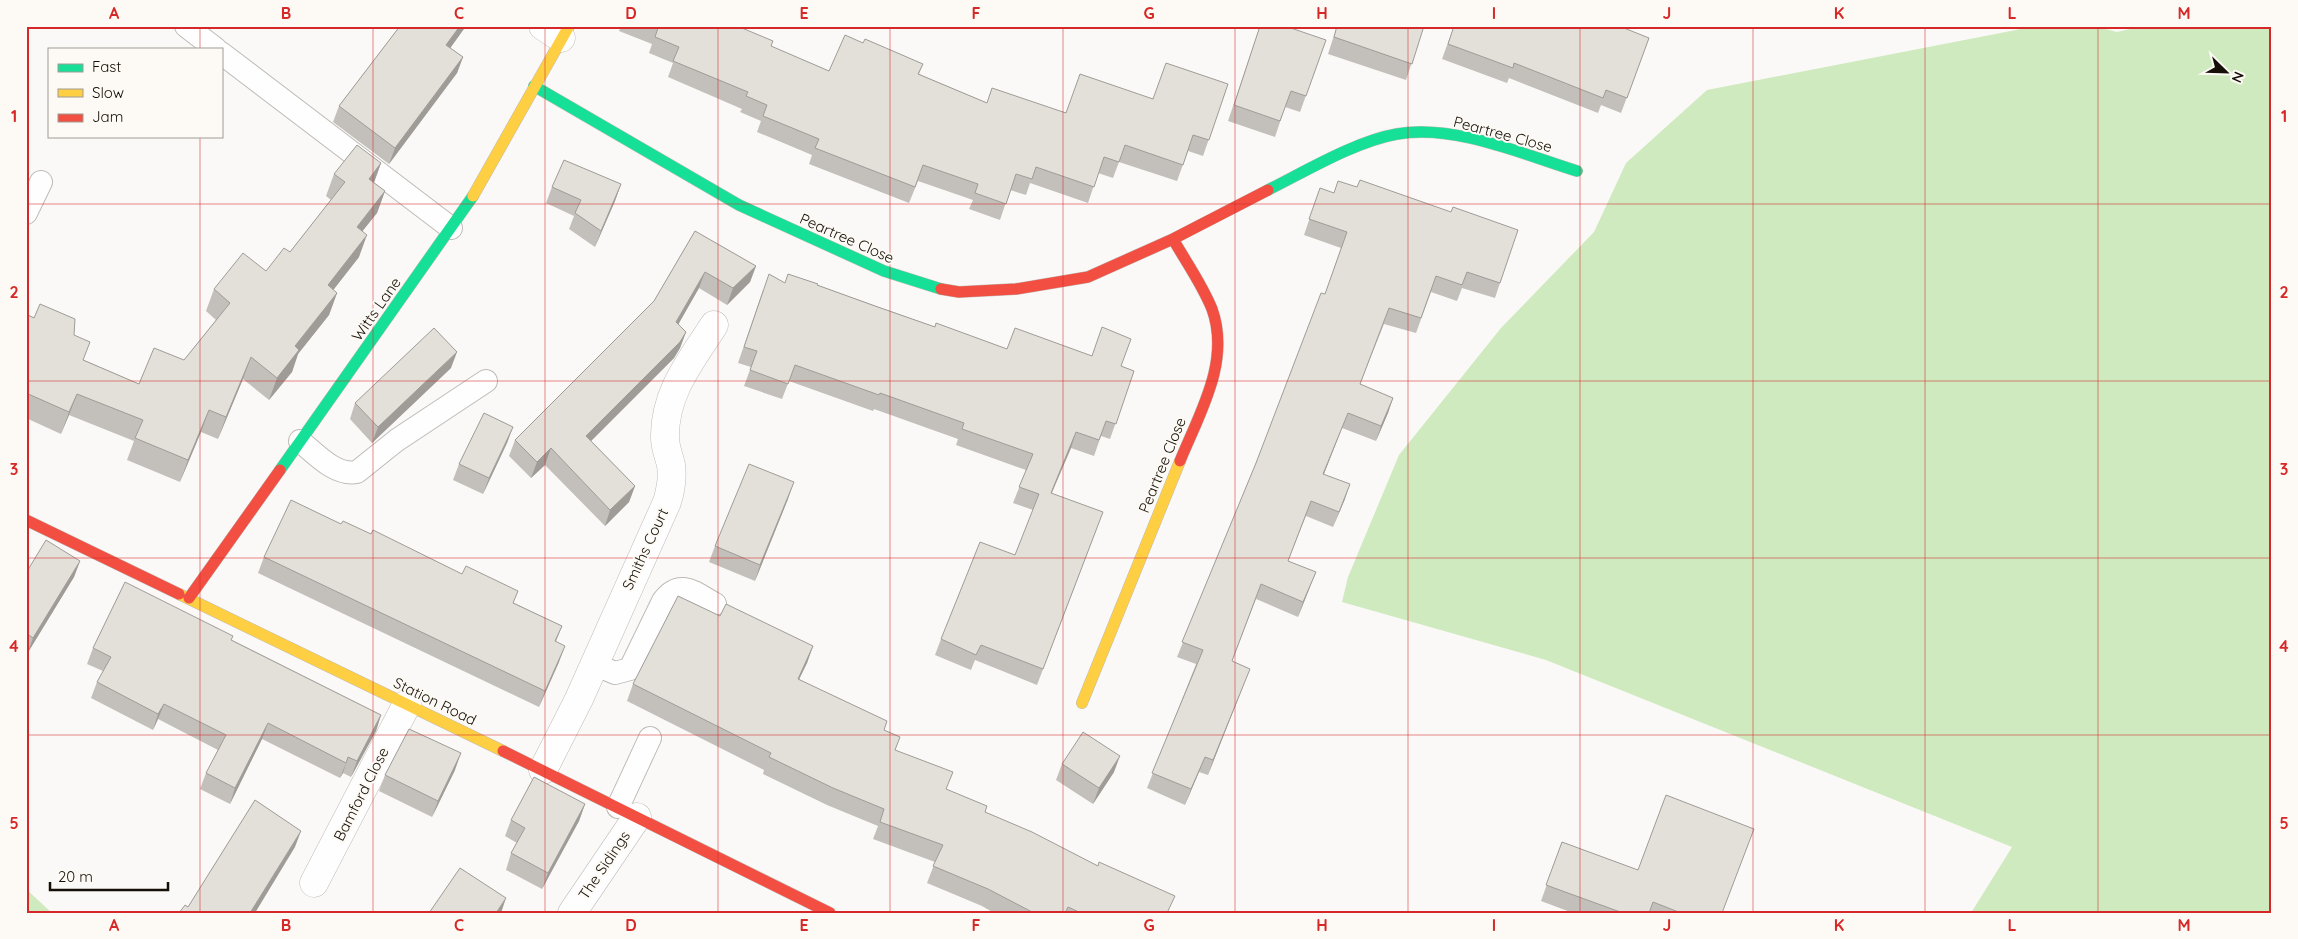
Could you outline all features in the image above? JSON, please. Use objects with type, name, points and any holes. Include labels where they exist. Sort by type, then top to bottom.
[{"type":"street","name":"Witts Lane","points":[[189,598],[483,180],[534,86],[558,30]]},
{"type":"street","name":"Peartree Close","points":[[534,86],[739,205],[884,271],[934,288],[959,292],[993,290],[1088,277],[1173,239],[1332,158],[1377,139],[1396,134],[1418,132],[1462,136],[1577,171]]},
{"type":"street","name":"Peartree Close","points":[[1082,703],[1214,377],[1218,355],[1218,335],[1214,316],[1173,239]]},
{"type":"street","name":"Smiths Court","points":[[543,770],[594,664],[667,502],[672,483],[670,464],[664,441],[665,414],[677,382],[714,325]]},
{"type":"street","name":"Station Road","points":[[26,520],[627,812],[792,905],[830,913]]},
{"type":"street","name":"Bamford Close","points":[[314,883],[406,704]]},
{"type":"street","name":"The Sidings","points":[[572,913],[627,812]]},
{"type":"lane","points":[[186,26],[215,48]]},
{"type":"lane","points":[[222,54],[451,228]]},
{"type":"lane","points":[[26,214],[40,182]]},
{"type":"lane","points":[[300,441],[334,468],[349,473],[357,472],[397,440],[486,381]]},
{"type":"lane","points":[[594,664],[616,672],[630,669],[663,601],[669,593],[676,589],[684,588],[692,591],[715,604]]},
{"type":"lane","points":[[627,812],[650,738]]},
{"type":"green space","points":[[2036,26],[2094,26],[2117,32],[2143,26],[2272,26],[2272,913],[1971,913],[2012,847],[1546,660],[1342,602],[1348,577],[1399,455],[1501,328],[1594,232],[1626,163],[1707,90]]},
{"type":"green space","points":[[26,889],[52,913],[26,913]]},
{"type":"building","points":[[400,26],[460,26],[446,45],[463,57],[395,148],[339,106]]},
{"type":"building","points":[[653,26],[743,26],[742,28],[773,41],[771,46],[829,71],[845,35],[863,43],[865,39],[923,64],[918,74],[987,103],[992,88],[1066,113],[1080,74],[1153,99],[1166,63],[1228,84],[1209,140],[1193,135],[1183,165],[1125,145],[1119,162],[1104,157],[1094,187],[1036,167],[1032,179],[1016,174],[1006,204],[975,193],[978,184],[923,165],[915,187],[815,148],[819,139],[763,116],[767,105],[746,96],[748,92],[673,61],[679,47],[655,37],[658,28]]},
{"type":"building","points":[[1260,26],[1285,26],[1326,40],[1306,96],[1291,91],[1280,121],[1234,105]]},
{"type":"building","points":[[1337,26],[1424,26],[1412,64],[1334,37]]},
{"type":"building","points":[[1454,26],[1619,26],[1649,38],[1627,98],[1606,90],[1603,98],[1514,63],[1513,68],[1448,44]]},
{"type":"building","points":[[357,145],[381,163],[369,179],[385,191],[357,227],[367,235],[328,285],[337,293],[295,346],[299,350],[277,378],[251,357],[226,417],[209,410],[188,460],[135,438],[143,420],[77,394],[69,412],[26,393],[26,314],[34,318],[40,304],[75,319],[74,335],[90,342],[83,360],[139,384],[154,348],[184,360],[230,303],[214,289],[243,253],[266,271],[284,248],[290,252],[345,182],[334,174]]},
{"type":"building","points":[[564,160],[621,184],[601,231],[575,213],[581,200],[552,187]]},
{"type":"building","points":[[1360,180],[1451,212],[1453,207],[1518,230],[1500,283],[1467,272],[1462,285],[1436,276],[1421,318],[1389,308],[1360,384],[1393,398],[1381,426],[1348,413],[1323,474],[1350,484],[1339,512],[1311,501],[1288,561],[1316,572],[1303,602],[1261,584],[1232,661],[1250,669],[1213,760],[1205,757],[1191,789],[1152,773],[1203,650],[1182,642],[1256,463],[1321,293],[1325,294],[1347,232],[1309,219],[1320,188],[1334,193],[1338,181],[1357,187]]},
{"type":"building","points":[[695,231],[756,266],[733,288],[705,272],[676,322],[686,332],[680,342],[586,436],[635,486],[610,510],[551,448],[537,462],[515,440],[654,301]]},
{"type":"building","points":[[769,274],[785,283],[788,274],[935,327],[936,323],[1007,349],[1015,328],[1092,356],[1102,327],[1131,339],[1121,366],[1134,371],[1116,424],[1106,421],[1099,440],[1076,432],[1051,493],[1103,512],[1043,669],[981,645],[976,655],[941,639],[980,542],[1015,555],[1039,494],[1019,487],[1033,454],[962,429],[964,423],[795,365],[788,384],[750,370],[757,351],[744,347]]},
{"type":"building","points":[[434,328],[457,352],[378,427],[355,403]]},
{"type":"building","points":[[484,413],[513,427],[489,478],[459,464]]},
{"type":"building","points":[[749,464],[794,482],[760,565],[715,546]]},
{"type":"building","points":[[291,500],[341,524],[343,521],[371,534],[373,530],[462,574],[466,566],[518,591],[513,603],[562,626],[555,641],[565,646],[545,691],[264,557]]},
{"type":"building","points":[[46,540],[80,561],[33,638],[26,633],[26,573]]},
{"type":"building","points":[[125,582],[233,636],[231,640],[381,715],[357,761],[348,757],[346,763],[268,723],[235,788],[206,773],[226,735],[164,704],[158,714],[97,682],[111,657],[93,648]]},
{"type":"building","points":[[678,596],[720,616],[726,604],[813,646],[798,679],[887,721],[884,730],[900,737],[895,750],[953,772],[946,789],[987,806],[985,812],[1032,832],[1098,866],[1099,862],[1175,896],[1167,913],[1081,913],[1068,907],[1065,913],[1034,913],[988,889],[933,866],[943,845],[880,822],[884,809],[833,788],[769,757],[771,753],[633,684]]},
{"type":"building","points":[[409,729],[461,753],[438,801],[385,775]]},
{"type":"building","points":[[1083,732],[1120,756],[1099,788],[1062,764]]},
{"type":"building","points":[[534,777],[585,804],[548,873],[511,853],[525,828],[511,820]]},
{"type":"building","points":[[1666,795],[1754,829],[1722,913],[1681,913],[1653,902],[1649,913],[1623,913],[1546,885],[1562,842],[1638,870]]},
{"type":"building","points":[[255,800],[301,831],[250,913],[179,913],[185,905],[188,907]]},
{"type":"building","points":[[460,868],[506,898],[496,913],[429,913]]},
{"type":"traffic: fast","points":[[534,86],[739,205],[884,271],[941,289]]},
{"type":"traffic: fast","points":[[1268,190],[1365,143],[1397,134],[1419,132],[1442,133],[1488,142],[1577,171]]},
{"type":"traffic: fast","points":[[280,470],[473,196]]},
{"type":"traffic: slow","points":[[473,196],[569,26]]},
{"type":"traffic: slow","points":[[1082,703],[1180,461]]},
{"type":"traffic: slow","points":[[179,594],[503,751]]},
{"type":"traffic: jam","points":[[941,289],[959,292],[1016,289],[1088,277],[1173,239],[1268,190]]},
{"type":"traffic: jam","points":[[1173,239],[1199,282],[1212,309],[1217,329],[1218,348],[1210,387],[1180,461]]},
{"type":"traffic: jam","points":[[189,598],[280,470]]},
{"type":"traffic: jam","points":[[26,520],[179,594]]},
{"type":"traffic: jam","points":[[503,751],[830,913]]}]
